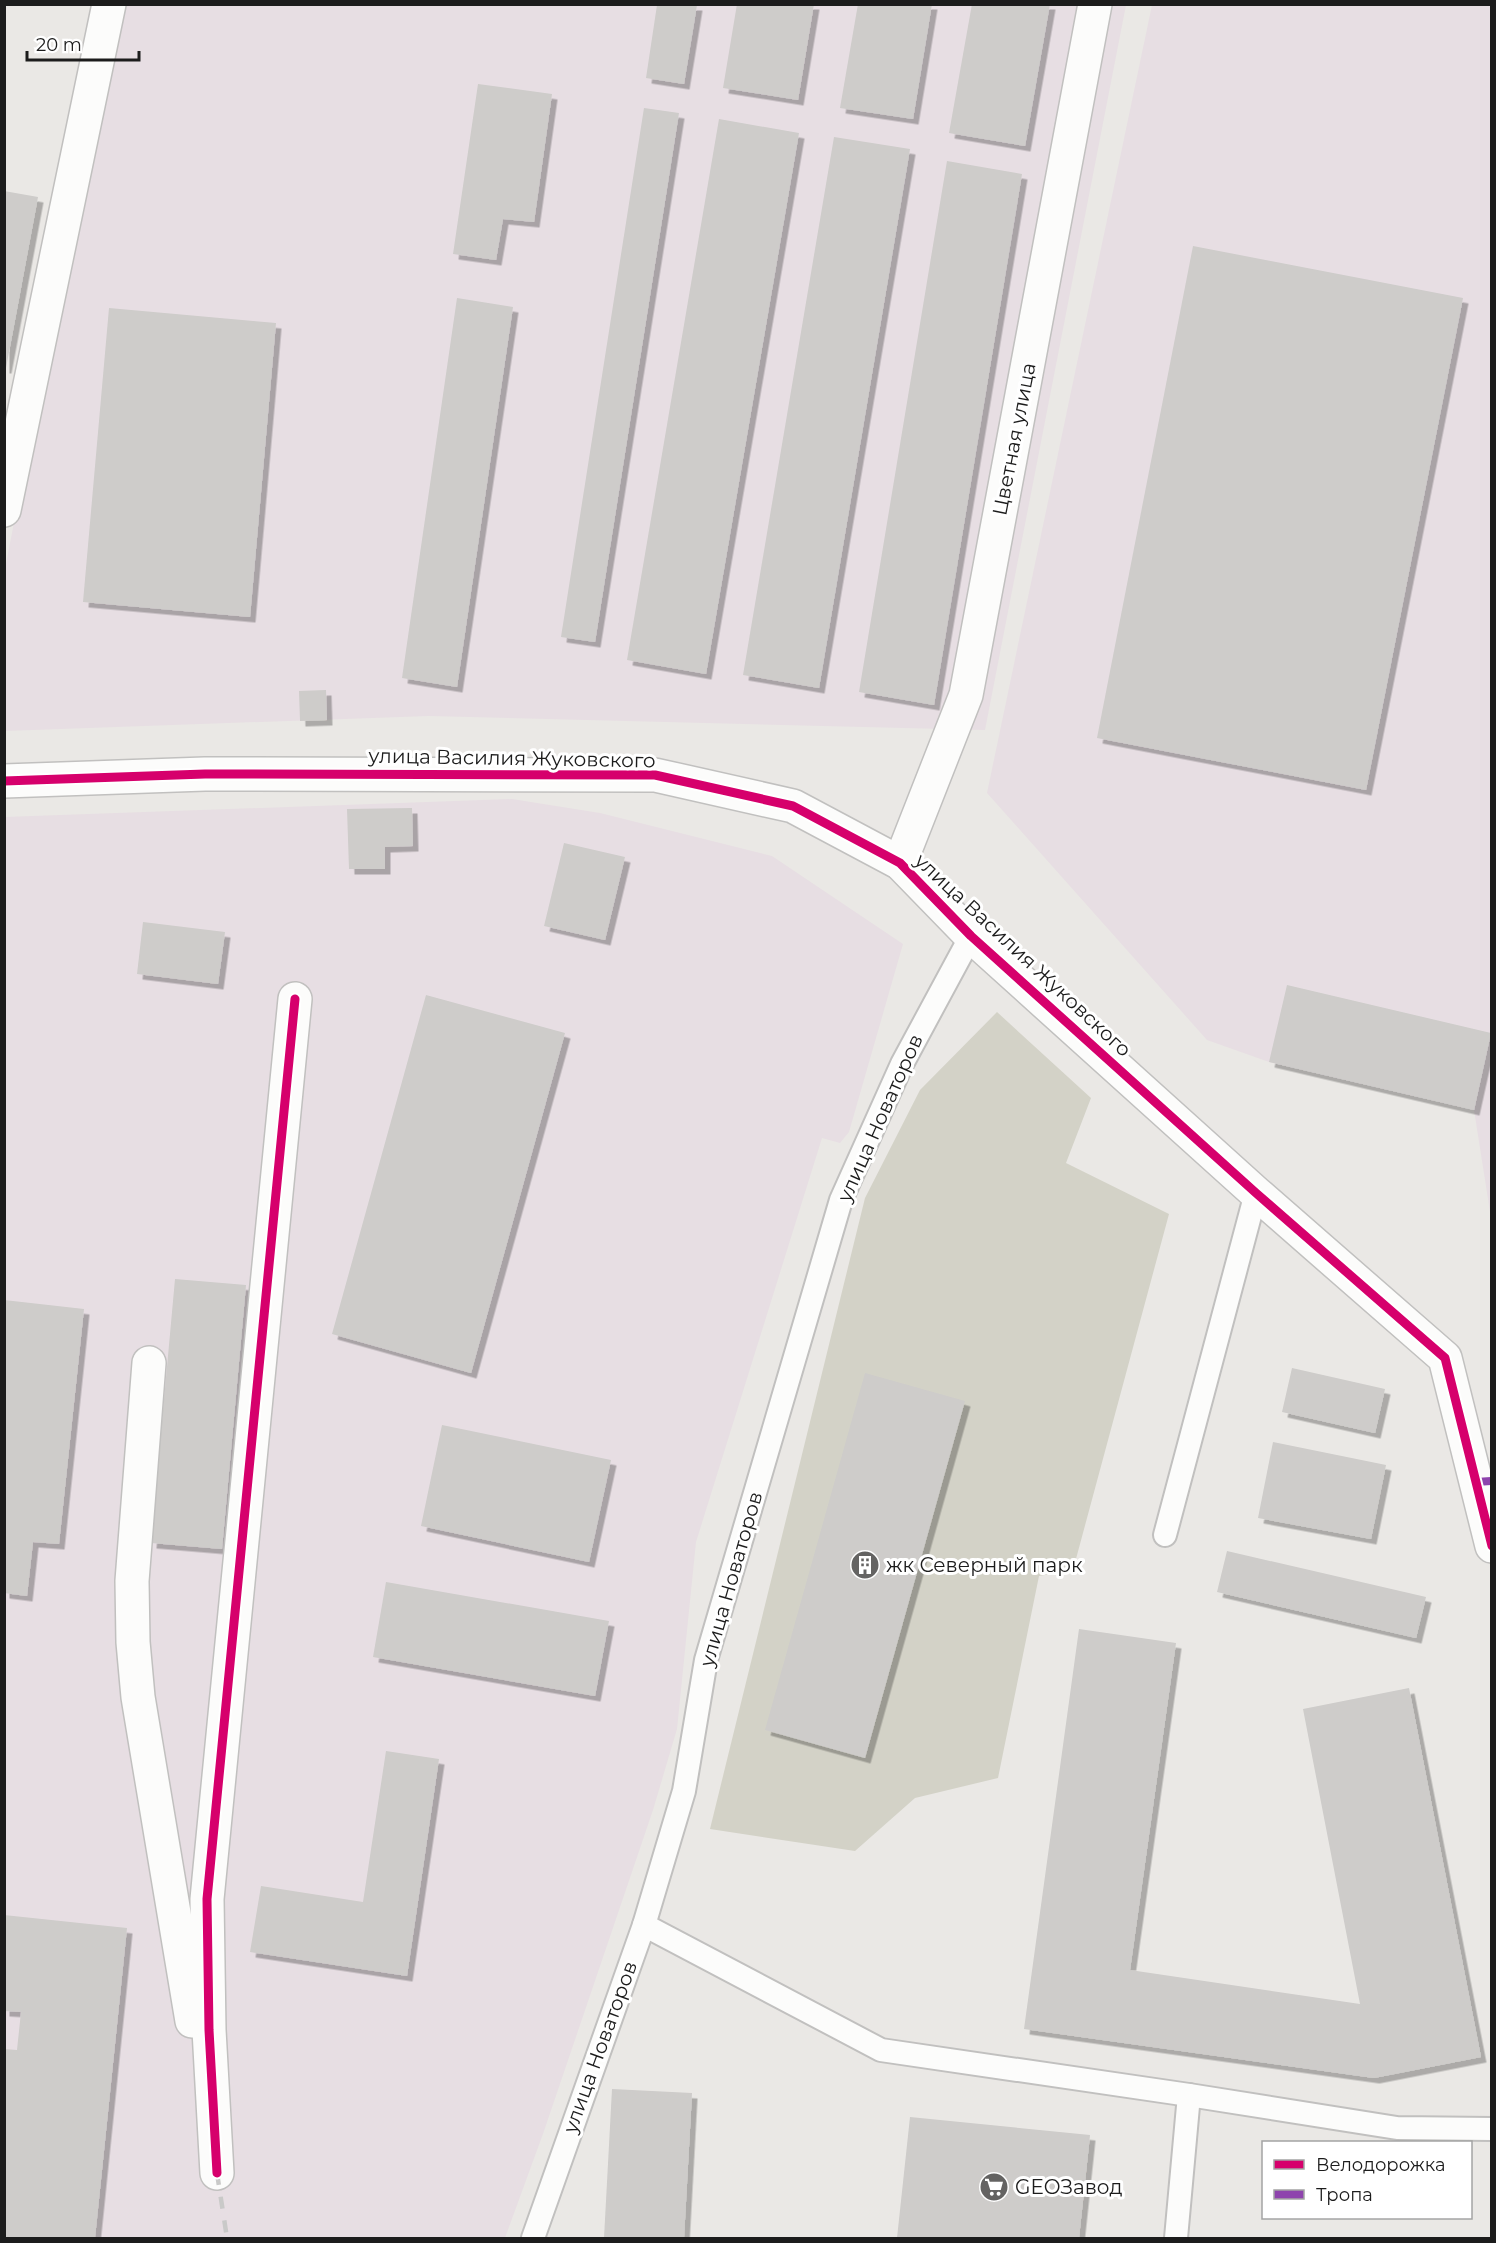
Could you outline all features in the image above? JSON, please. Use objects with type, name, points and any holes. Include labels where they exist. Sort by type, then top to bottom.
[{"type":"street","points":[[4,510],[109,4]]},
{"type":"street","name":"Цветная улица","points":[[900,863],[966,695],[1095,4]]},
{"type":"street","name":"улица Василия Жуковского","points":[[4,781],[205,774],[655,775],[793,806],[900,863],[970,936],[1445,1359],[1491,1546]]},
{"type":"street","points":[[149,1364],[132,1581],[136,1675],[147,1758],[217,2173],[208,2030],[207,1899],[295,999]]},
{"type":"lane","name":"улица Новаторов","points":[[533,2238],[644,1925],[684,1791],[706,1660],[842,1200],[902,1064],[970,936]]},
{"type":"lane","points":[[1165,1535],[1256,1193]]},
{"type":"lane","points":[[644,1925],[881,2050],[1397,2128],[1491,2129]]},
{"type":"lane","points":[[1176,2238],[1190,2095]]},
{"type":"shaded area","points":[[120,5],[1126,5],[985,730],[429,716],[5,731],[5,569],[50,337]]},
{"type":"shaded area","points":[[1152,5],[1491,5],[1491,1218],[1474,1110],[1269,1062],[1207,1040],[987,793]]},
{"type":"shaded area","points":[[512,799],[600,813],[772,856],[903,944],[849,1132],[840,1143],[822,1138],[696,1542],[677,1729],[653,1810],[544,2131],[505,2238],[5,2238],[4,817]]},
{"type":"shaded area","points":[[997,1012],[1091,1098],[1066,1163],[1169,1214],[1073,1570],[1039,1576],[998,1778],[915,1798],[855,1851],[710,1829],[865,1198],[920,1090]]},
{"type":"building","points":[[737,4],[814,4],[798,100],[723,88]]},
{"type":"building","points":[[858,4],[932,4],[913,119],[840,108]]},
{"type":"building","points":[[972,4],[1050,4],[1025,146],[949,133]]},
{"type":"building","points":[[657,5],[697,5],[684,84],[646,78]]},
{"type":"building","points":[[478,84],[552,94],[534,222],[503,219],[496,260],[453,254]]},
{"type":"building","points":[[644,108],[679,113],[595,642],[561,637]]},
{"type":"building","points":[[719,119],[799,133],[706,674],[627,660]]},
{"type":"building","points":[[834,137],[910,149],[819,688],[743,675]]},
{"type":"building","points":[[947,161],[1022,174],[934,705],[859,692]]},
{"type":"building","points":[[4,191],[38,197],[6,368],[4,368]]},
{"type":"building","points":[[1193,246],[1463,298],[1366,790],[1097,738]]},
{"type":"building","points":[[457,298],[513,307],[457,687],[402,678]]},
{"type":"building","points":[[109,308],[276,323],[250,617],[83,602]]},
{"type":"building","points":[[326,690],[327,720],[300,721],[299,691]]},
{"type":"building","points":[[412,808],[413,846],[385,847],[385,869],[349,869],[347,809]]},
{"type":"building","points":[[564,843],[625,857],[605,940],[544,926]]},
{"type":"building","points":[[143,922],[225,932],[218,984],[137,974]]},
{"type":"building","points":[[1287,985],[1491,1033],[1474,1110],[1269,1062]]},
{"type":"building","points":[[426,995],[565,1033],[471,1373],[332,1334]]},
{"type":"building","points":[[175,1279],[246,1285],[222,1549],[151,1543]]},
{"type":"building","points":[[4,1300],[84,1309],[59,1544],[33,1542],[27,1596],[4,1593]]},
{"type":"building","points":[[1292,1368],[1385,1389],[1375,1433],[1282,1412]]},
{"type":"building","name":"жк Северный парк","points":[[865,1373],[965,1401],[865,1758],[765,1730]]},
{"type":"building","points":[[442,1425],[611,1460],[589,1562],[421,1526]]},
{"type":"building","points":[[1273,1442],[1386,1465],[1371,1539],[1258,1518]]},
{"type":"building","points":[[1227,1551],[1426,1597],[1416,1638],[1217,1592]]},
{"type":"building","points":[[386,1582],[609,1621],[595,1696],[373,1657]]},
{"type":"building","points":[[1079,1629],[1176,1643],[1130,1970],[1360,2004],[1303,1709],[1409,1688],[1481,2057],[1374,2078],[1024,2029]]},
{"type":"building","points":[[386,1751],[439,1759],[407,1976],[250,1952],[261,1886],[363,1902]]},
{"type":"building","points":[[4,1915],[127,1928],[95,2238],[4,2238],[4,2049],[17,2050],[21,2012],[4,2011]]},
{"type":"building","points":[[612,2089],[692,2093],[684,2238],[604,2238]]},
{"type":"building","name":"GEOЗавод","points":[[910,2117],[1090,2135],[1079,2238],[897,2238]]},
{"type":"railway","points":[[217,2173],[227,2238]]},
{"type":"marked path","points":[[1476,1482],[1492,1481]]},
{"type":"cycle path","points":[[4,781],[205,774],[655,775],[793,806],[900,863],[971,936],[1256,1193],[1445,1358],[1492,1546]]},
{"type":"cycle path","points":[[217,2173],[209,2030],[207,1899],[295,999]]},
{"type":"place","name":"жк Северный парк","points":[[865,1565]]},
{"type":"place","name":"GEOЗавод","points":[[994,2187]]}]
